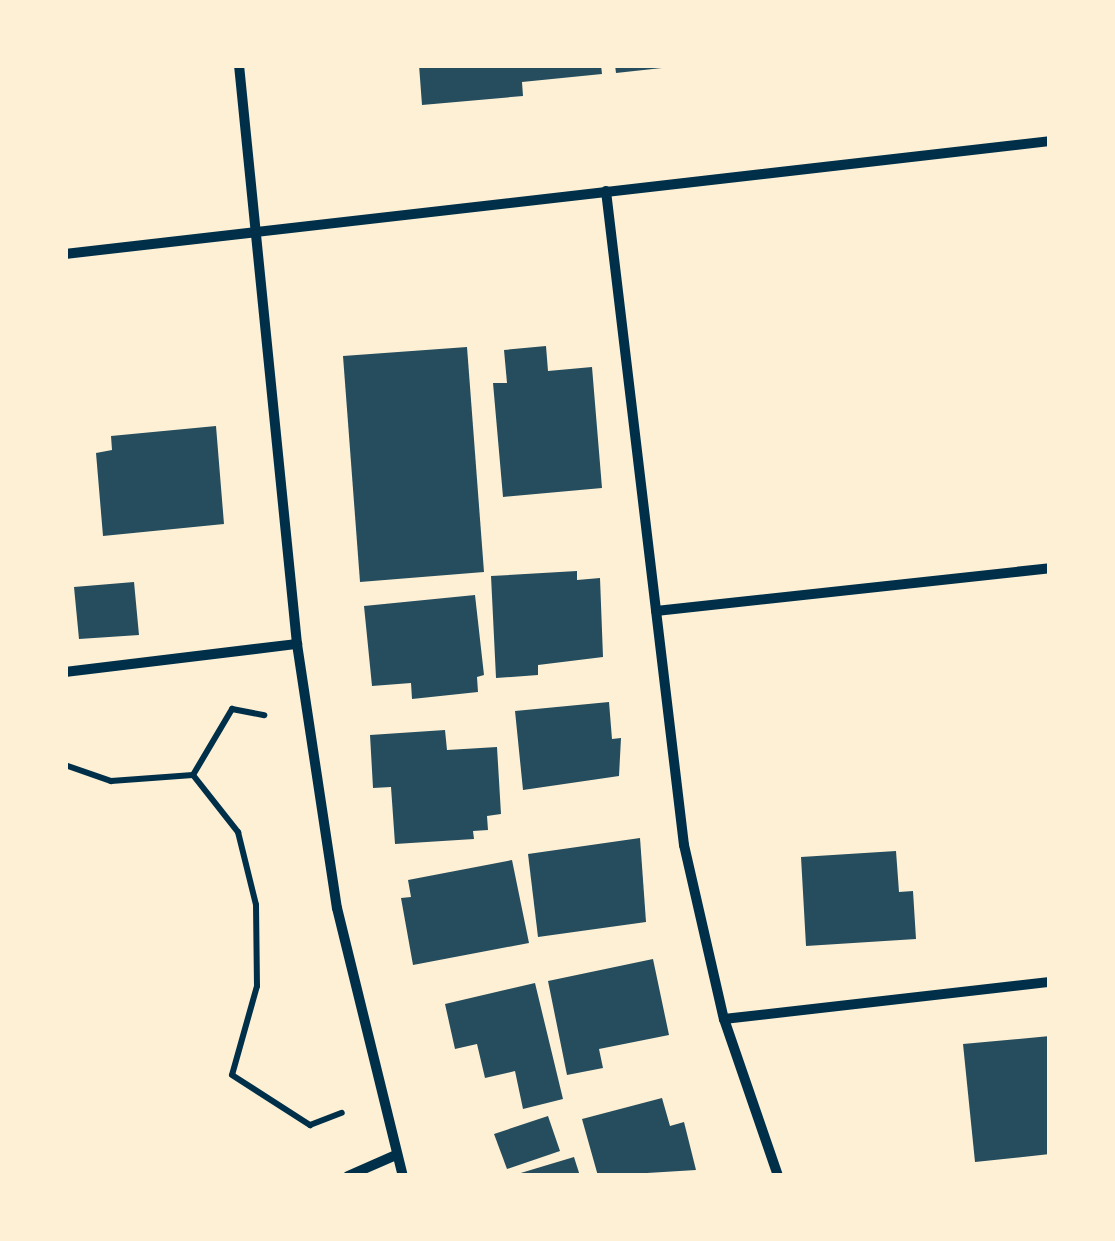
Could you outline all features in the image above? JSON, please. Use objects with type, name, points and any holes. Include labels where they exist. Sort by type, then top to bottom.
[{"type":"street","points":[[240,65],[298,644],[338,908],[403,1176]]},
{"type":"street","points":[[65,254],[1050,141]]},
{"type":"street","points":[[606,192],[684,846],[724,1019],[778,1176]]},
{"type":"street","points":[[656,611],[1050,568]]},
{"type":"street","points":[[65,672],[298,644]]},
{"type":"street","points":[[724,1019],[1050,982]]},
{"type":"street","points":[[348,1176],[396,1154]]},
{"type":"path","points":[[193,775],[232,709],[265,715]]},
{"type":"path","points":[[65,765],[111,781],[193,775]]},
{"type":"path","points":[[193,775],[238,832],[256,906],[258,986],[232,1076],[310,1124],[342,1113]]},
{"type":"building","points":[[419,65],[601,65],[602,74],[522,82],[523,96],[422,105]]},
{"type":"building","points":[[615,65],[662,65],[662,68],[616,73]]},
{"type":"building","points":[[546,346],[548,371],[592,367],[602,488],[503,497],[493,383],[507,383],[504,350]]},
{"type":"building","points":[[467,347],[484,572],[360,582],[343,356]]},
{"type":"building","points":[[216,426],[224,524],[103,536],[96,453],[112,450],[111,436]]},
{"type":"building","points":[[577,571],[577,580],[600,578],[603,657],[538,665],[538,675],[496,678],[491,576]]},
{"type":"building","points":[[134,582],[139,635],[79,639],[74,587]]},
{"type":"building","points":[[475,595],[484,675],[477,677],[478,692],[412,699],[411,683],[372,686],[364,606]]},
{"type":"building","points":[[609,702],[612,739],[621,738],[619,776],[523,790],[515,711]]},
{"type":"building","points":[[445,730],[447,750],[497,747],[501,814],[487,816],[488,830],[473,831],[474,839],[395,844],[391,787],[373,788],[370,735]]},
{"type":"building","points":[[640,838],[646,922],[538,937],[528,854]]},
{"type":"building","points":[[896,851],[899,892],[913,891],[916,939],[806,946],[801,857]]},
{"type":"building","points":[[512,860],[529,943],[413,965],[401,898],[411,897],[408,880]]},
{"type":"building","points":[[653,959],[669,1035],[599,1049],[603,1068],[567,1075],[548,981]]},
{"type":"building","points":[[535,983],[563,1099],[523,1109],[515,1071],[485,1078],[477,1044],[455,1049],[445,1004]]},
{"type":"building","points":[[1050,1036],[1050,1154],[975,1162],[963,1044]]},
{"type":"building","points":[[662,1098],[670,1126],[684,1122],[696,1170],[598,1176],[582,1119]]},
{"type":"building","points":[[548,1116],[560,1151],[507,1169],[494,1134]]},
{"type":"building","points":[[574,1157],[580,1176],[514,1176],[514,1175]]}]
